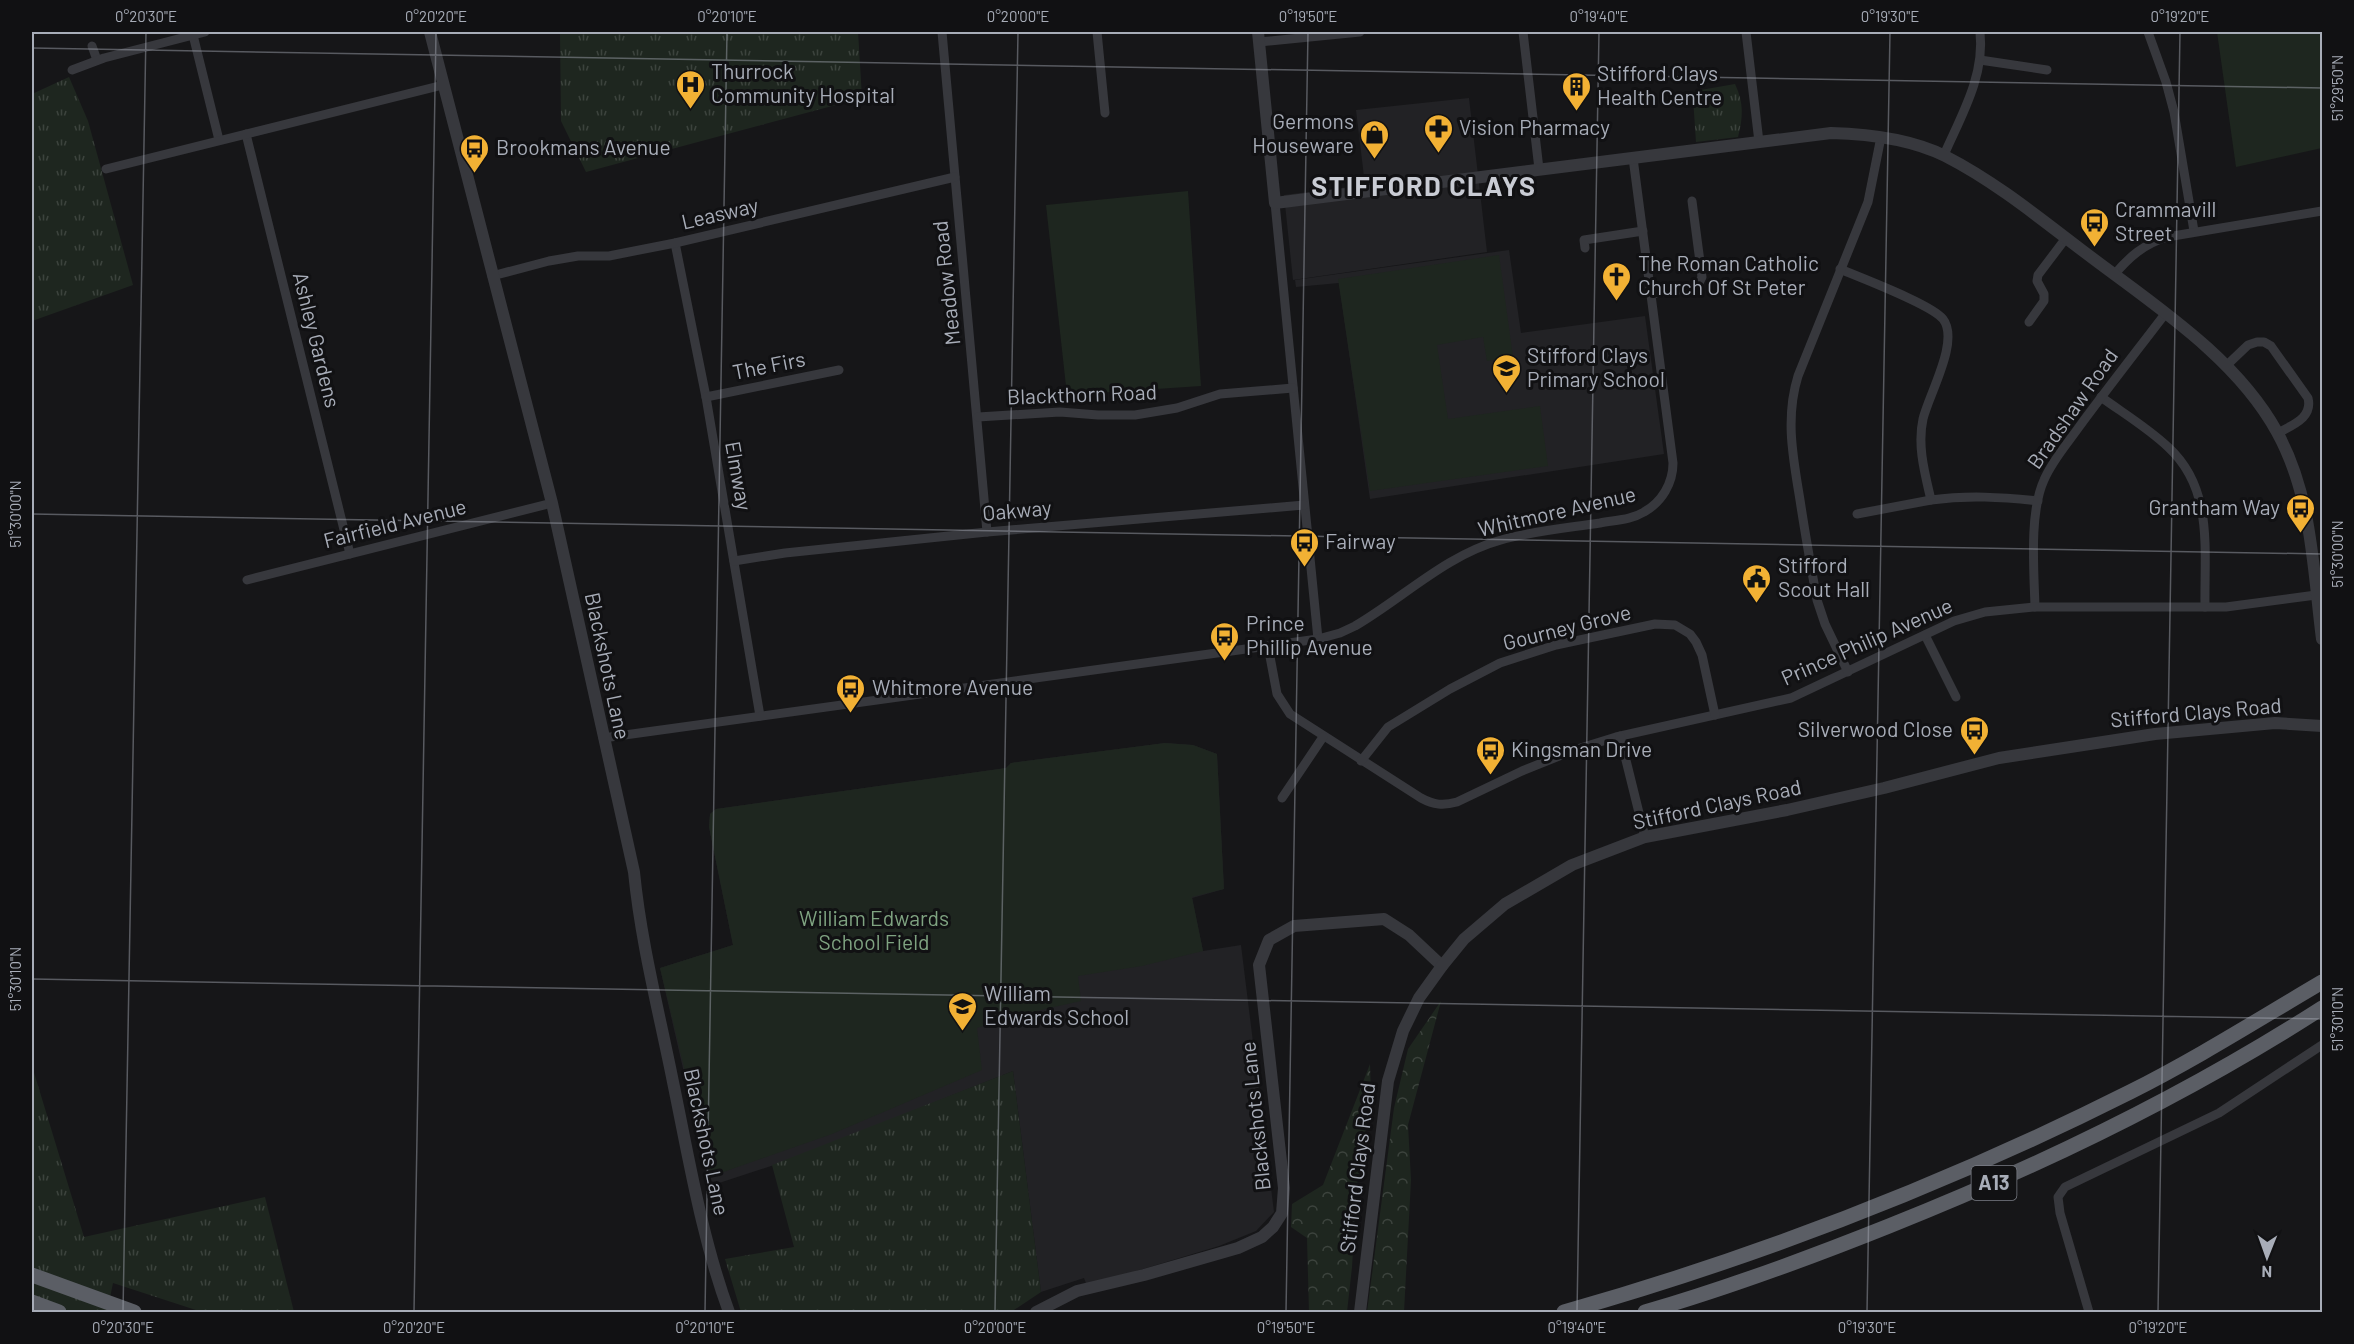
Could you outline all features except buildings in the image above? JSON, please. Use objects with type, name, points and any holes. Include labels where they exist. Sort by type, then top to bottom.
[{"type":"highway","name":"A13","points":[[1564,1312],[1653,1286],[1787,1240],[1999,1154],[2131,1092],[2322,982]]},
{"type":"highway","name":"A13","points":[[1646,1312],[1834,1248],[1942,1205],[2052,1157],[2206,1080],[2322,1008]]},
{"type":"highway","points":[[32,1275],[134,1312]]},
{"type":"highway","points":[[32,1302],[59,1312]]},
{"type":"street","points":[[72,70],[97,60],[205,32]]},
{"type":"street","name":"Blackshots Lane","points":[[430,32],[552,502],[634,872],[639,921],[683,1131],[705,1230],[729,1312]]},
{"type":"street","name":"Meadow Road","points":[[942,32],[987,532]]},
{"type":"street","points":[[1097,32],[1105,113]]},
{"type":"street","points":[[1318,639],[1258,37],[1360,32]]},
{"type":"street","points":[[1523,32],[1539,169]]},
{"type":"street","points":[[1746,32],[1759,142]]},
{"type":"street","points":[[1944,155],[1972,91],[1980,60],[1980,32]]},
{"type":"street","points":[[2148,32],[2174,112],[2194,231]]},
{"type":"street","points":[[193,35],[219,140]]},
{"type":"street","points":[[92,46],[97,60]]},
{"type":"street","points":[[1980,60],[2047,70]]},
{"type":"street","points":[[106,169],[443,85]]},
{"type":"street","points":[[1275,202],[1831,133],[1881,137],[1944,155],[1993,184],[2165,314],[2227,365],[2257,402],[2278,434],[2303,495],[2317,553],[2316,595],[2322,639]]},
{"type":"street","name":"Ashley Gardens","points":[[246,134],[350,554]]},
{"type":"street","points":[[1848,672],[1825,624],[1817,600],[1791,448],[1790,416],[1798,376],[1868,202],[1881,137]]},
{"type":"street","name":"Whitmore Avenue","points":[[603,738],[1318,639],[1355,626],[1440,569],[1482,546],[1519,536],[1632,517],[1651,508],[1659,501],[1670,480],[1673,457],[1633,158]]},
{"type":"street","name":"Leasway","points":[[492,276],[549,261],[578,256],[609,256],[675,243],[955,177]]},
{"type":"street","points":[[1652,294],[1697,288],[1702,277],[1692,201]]},
{"type":"street","points":[[2114,275],[2135,253],[2152,242],[2194,231],[2322,212]]},
{"type":"street","points":[[1586,249],[1584,240],[1643,231]]},
{"type":"street","points":[[2029,322],[2044,301],[2044,294],[2037,281],[2038,275],[2066,238]]},
{"type":"street","name":"Elmway","points":[[675,243],[706,397],[760,716]]},
{"type":"street","points":[[1840,269],[1933,310],[1947,326],[1949,336],[1947,349],[1923,418],[1921,432],[1923,462],[1931,501]]},
{"type":"street","name":"Bradshaw Road","points":[[2035,607],[2034,552],[2038,501],[2043,480],[2101,397],[2165,314]]},
{"type":"street","points":[[2227,365],[2248,345],[2257,342],[2271,346],[2308,398],[2310,405],[2304,418],[2278,434]]},
{"type":"street","name":"The Firs","points":[[706,397],[839,370]]},
{"type":"street","name":"Blackthorn Road","points":[[978,417],[1060,411],[1098,415],[1135,415],[1177,408],[1220,394],[1293,388]]},
{"type":"street","points":[[2101,397],[2168,447],[2188,470],[2195,483],[2204,517],[2205,607]]},
{"type":"street","points":[[1857,514],[1963,496],[1993,496],[2038,501]]},
{"type":"street","name":"Fairfield Avenue","points":[[247,580],[552,502]]},
{"type":"street","name":"Oakway","points":[[734,561],[785,553],[987,532],[1304,505]]},
{"type":"street","name":"Prince Philip Avenue","points":[[1268,646],[1274,684],[1282,704],[1290,714],[1421,798],[1437,805],[1447,805],[1563,754],[1620,736],[1791,698],[1954,621],[1985,612],[2035,607],[2252,605],[2316,595]]},
{"type":"street","name":"Gourney Grove","points":[[1361,761],[1388,727],[1449,689],[1500,663],[1556,645],[1655,624],[1675,625],[1690,634],[1696,642],[1702,655],[1715,716]]},
{"type":"street","points":[[1925,635],[1956,697]]},
{"type":"street","name":"Stifford Clays Road","points":[[1360,1312],[1388,1081],[1403,1031],[1419,998],[1442,966],[1464,939],[1505,904],[1572,865],[1645,837],[1797,808],[1999,758],[2078,744],[2155,734],[2275,723],[2322,726]]},
{"type":"street","points":[[1620,736],[1645,837]]},
{"type":"street","points":[[1282,798],[1323,737]]},
{"type":"street","name":"Blackshots Lane","points":[[1036,1312],[1077,1291],[1144,1275],[1238,1248],[1262,1237],[1273,1227],[1282,1213],[1284,1188],[1259,965],[1269,940],[1294,926],[1384,919],[1409,935],[1442,966]]},
{"type":"street","points":[[2089,1312],[2060,1213],[2058,1197],[2065,1188],[2218,1113],[2322,1045]]},
{"type":"shaded area","points":[[1469,98],[1487,252],[1293,280],[1284,195],[1365,185],[1356,110]]},
{"type":"shaded area","name":"Stifford Clays Primary School","points":[[1509,250],[1521,333],[1645,316],[1664,454],[1370,499],[1339,283],[1296,287],[1295,280]]},
{"type":"shaded area","name":"William Edwards School Field","points":[[1165,743],[1193,745],[1217,754],[1224,889],[1192,898],[1203,951],[1241,945],[1274,1212],[1256,1231],[1219,1246],[1087,1286],[1084,1278],[1041,1292],[1013,1071],[789,1160],[710,1186],[660,968],[733,945],[709,827],[710,814],[716,809],[1006,768],[1011,763]]},
{"type":"green space","name":"Thurrock Community Hospital","points":[[560,32],[858,32],[862,98],[586,172],[561,121]]},
{"type":"green space","points":[[2217,32],[2322,32],[2322,148],[2236,167]]},
{"type":"green space","points":[[69,77],[88,121],[133,285],[32,321],[32,94]]},
{"type":"green space","points":[[1735,84],[1742,110],[1738,137],[1696,142],[1693,97],[1695,91]]},
{"type":"green space","points":[[1188,191],[1201,386],[1067,395],[1046,205]]},
{"type":"green space","points":[[1499,255],[1513,357],[1487,361],[1483,337],[1437,345],[1448,419],[1540,406],[1548,466],[1370,491],[1338,279]]},
{"type":"green space","name":"William Edwards School Field","points":[[1165,743],[1193,745],[1217,754],[1224,889],[1192,897],[1203,951],[1142,966],[1078,976],[1081,1001],[1023,1014],[977,1028],[982,1070],[832,1134],[712,1176],[660,968],[733,945],[709,827],[710,814],[716,809],[1006,768],[1011,763]]},
{"type":"green space","points":[[1441,1001],[1408,1125],[1411,1180],[1404,1312],[1367,1312],[1394,1108],[1408,1049]]},
{"type":"green space","points":[[1370,1064],[1371,1096],[1357,1185],[1347,1312],[1309,1312],[1307,1238],[1291,1227],[1292,1204],[1323,1185]]},
{"type":"green space","points":[[32,1066],[84,1237],[265,1197],[294,1312],[202,1312],[113,1283],[107,1312],[32,1312]]},
{"type":"green space","points":[[1013,1071],[1041,1292],[1011,1312],[741,1312],[725,1259],[794,1247],[772,1165]]},
{"type":"place","name":"Thurrock Community Hospital","points":[[690,110]]},
{"type":"place","name":"Stifford Clays Health Centre","points":[[1576,112]]},
{"type":"place","name":"Vision Pharmacy","points":[[1438,154]]},
{"type":"place","name":"Germons Houseware","points":[[1375,160]]},
{"type":"place","name":"Brookmans Avenue","points":[[475,174]]},
{"type":"place","name":"Crammavill Street","points":[[2094,248]]},
{"type":"place","name":"The Roman Catholic Church Of St Peter","points":[[1617,302]]},
{"type":"place","name":"Stifford Clays Primary School","points":[[1506,394]]},
{"type":"place","name":"Grantham Way","points":[[2301,534]]},
{"type":"place","name":"Fairway","points":[[1304,568]]},
{"type":"place","name":"Stifford Scout Hall","points":[[1757,604]]},
{"type":"place","name":"Prince Phillip Avenue","points":[[1225,662]]},
{"type":"place","name":"Whitmore Avenue","points":[[851,714]]},
{"type":"place","name":"Silverwood Close","points":[[1974,756]]},
{"type":"place","name":"Kingsman Drive","points":[[1490,776]]},
{"type":"place","name":"William Edwards School","points":[[963,1032]]},
{"type":"district","name":"STIFFORD CLAYS","points":[[1424,187]]}]
